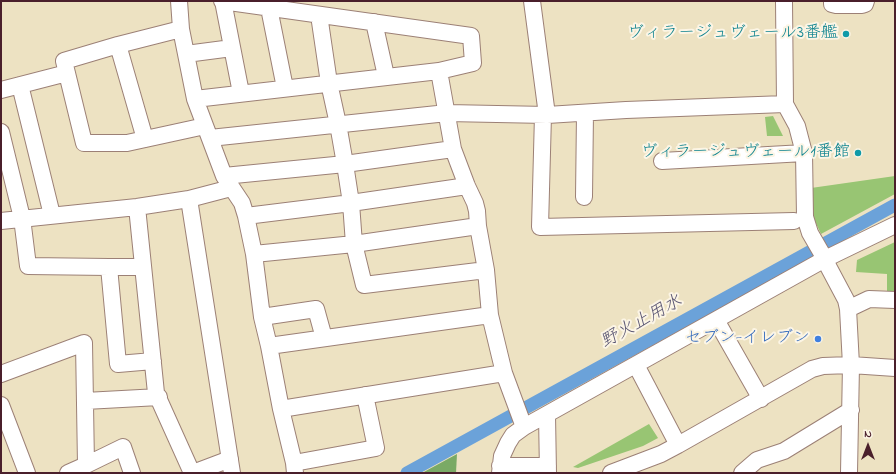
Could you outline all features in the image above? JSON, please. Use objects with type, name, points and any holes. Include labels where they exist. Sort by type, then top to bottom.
[{"type":"street","points":[[179,1],[181,29],[194,99],[228,182],[242,203],[246,216],[254,254],[262,317],[295,468],[376,448],[365,395]]},
{"type":"street","points":[[194,99],[439,71],[473,63],[471,36],[222,1],[241,93]]},
{"type":"street","points":[[532,1],[545,115],[540,227],[794,221]]},
{"type":"street","points":[[784,1],[785,104],[796,126],[804,154],[805,217],[810,233],[846,300],[848,309],[851,365],[849,473]]},
{"type":"street","points":[[832,1],[832,4],[836,6],[862,5],[865,4],[866,1]]},
{"type":"street","points":[[269,8],[285,88]]},
{"type":"street","points":[[319,15],[329,83],[346,164],[354,244],[364,285],[486,270]]},
{"type":"street","points":[[374,22],[386,76]]},
{"type":"street","points":[[181,29],[64,61],[84,143],[127,143],[207,132],[338,124],[447,113],[545,115],[785,104]]},
{"type":"street","points":[[118,45],[145,140]]},
{"type":"street","points":[[186,54],[232,48]]},
{"type":"street","points":[[439,71],[453,149],[477,211],[478,226],[486,270],[490,315],[504,373],[520,417],[502,456],[500,469],[548,470],[547,415]]},
{"type":"street","points":[[1,90],[67,73]]},
{"type":"street","points":[[20,85],[52,215]]},
{"type":"street","points":[[584,197],[585,112]]},
{"type":"street","points":[[1,132],[22,218],[28,266],[143,266]]},
{"type":"street","points":[[1,221],[137,207],[189,199],[228,182],[453,149]]},
{"type":"street","points":[[662,161],[804,154]]},
{"type":"street","points":[[246,216],[467,186]]},
{"type":"street","points":[[137,207],[156,392],[193,473],[231,466],[189,199]]},
{"type":"street","points":[[520,417],[547,415],[716,320],[823,255],[895,225]]},
{"type":"street","points":[[254,254],[354,244],[478,226]]},
{"type":"street","points":[[109,267],[118,364],[154,361]]},
{"type":"street","points":[[848,309],[869,299],[895,300]]},
{"type":"street","points":[[262,317],[316,309],[324,338]]},
{"type":"street","points":[[269,346],[490,315]]},
{"type":"street","points":[[716,320],[761,398]]},
{"type":"street","points":[[1,374],[84,343],[86,465]]},
{"type":"street","points":[[636,365],[678,445]]},
{"type":"street","points":[[611,473],[661,454],[812,369],[823,366],[851,365],[895,368]]},
{"type":"street","points":[[281,409],[504,373]]},
{"type":"street","points":[[85,401],[158,397]]},
{"type":"street","points":[[1,405],[27,473]]},
{"type":"street","points":[[742,473],[784,451],[851,410]]},
{"type":"street","points":[[68,473],[122,447],[132,473]]},
{"type":"green space","points":[[773,116],[783,136],[767,136],[765,117]]},
{"type":"green space","points":[[895,176],[895,194],[821,234],[812,215],[811,188]]},
{"type":"green space","points":[[895,242],[895,295],[887,294],[887,274],[856,272],[857,260]]},
{"type":"green space","points":[[649,424],[658,438],[643,446],[578,468],[573,467]]},
{"type":"green space","points":[[457,454],[456,473],[422,473]]},
{"type":"waterway","name":"野火止用水","points":[[407,473],[895,205]]},
{"type":"place","name":"ヴィラージュヴェール3番艦","points":[[846,34]]},
{"type":"place","name":"ヴィラージュヴェール1番館","points":[[858,153]]},
{"type":"place","name":"セブン-イレブン","points":[[818,339]]}]
